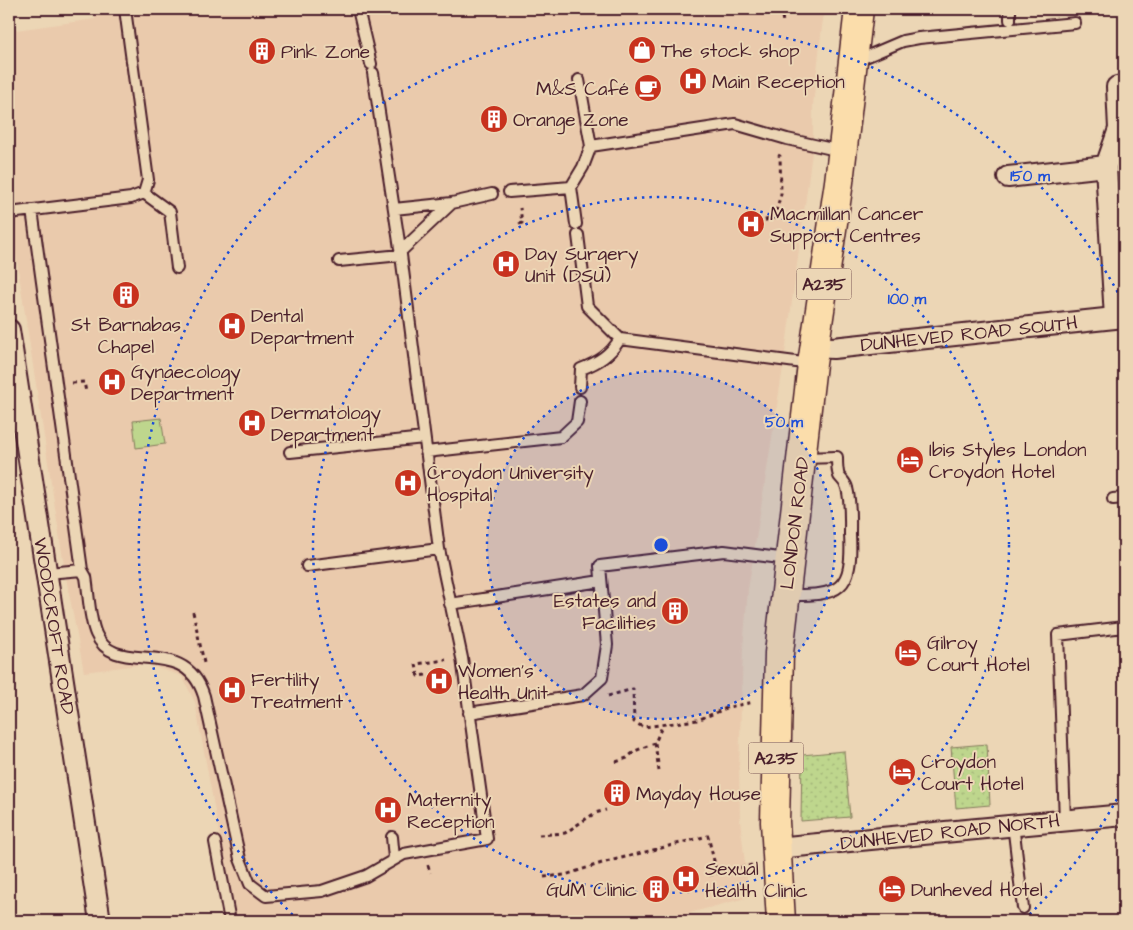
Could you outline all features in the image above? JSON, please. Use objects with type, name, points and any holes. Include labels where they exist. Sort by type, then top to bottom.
[{"type":"main road","name":"LONDON ROAD","points":[[782,921],[765,856],[785,596],[813,356],[842,151],[859,9]]},
{"type":"street","points":[[1120,317],[1106,166],[1119,129],[1117,87],[1124,86]]},
{"type":"street","points":[[1008,177],[1106,166]]},
{"type":"street","name":"DUNHEVED ROAD SOUTH","points":[[813,356],[833,348],[1120,317]]},
{"type":"street","name":"WOODCROFT ROAD","points":[[9,336],[100,921]]},
{"type":"street","name":"DUNHEVED ROAD NORTH","points":[[765,856],[1013,824],[1124,815]]},
{"type":"lane","points":[[125,9],[148,180],[144,193]]},
{"type":"lane","points":[[32,210],[84,574],[96,634],[108,650],[120,654],[173,662],[186,668],[197,680],[204,696],[240,859],[250,884],[266,896],[322,891],[366,876],[394,858],[404,854],[487,839],[462,658],[439,549],[394,208],[372,68],[358,9]]},
{"type":"lane","points":[[1010,9],[1010,20]]},
{"type":"lane","points":[[852,63],[903,42],[919,38],[1075,23]]},
{"type":"lane","points":[[576,224],[571,187],[583,167],[590,146],[579,80]]},
{"type":"lane","points":[[590,146],[735,124],[787,139],[842,151]]},
{"type":"lane","points":[[509,192],[571,187]]},
{"type":"lane","points":[[9,213],[130,198],[144,193]]},
{"type":"lane","points":[[144,193],[170,212],[177,268]]},
{"type":"lane","points":[[394,208],[452,202],[492,194]]},
{"type":"lane","points":[[339,261],[400,254],[452,202]]},
{"type":"lane","points":[[578,235],[587,306],[620,339],[813,356]]},
{"type":"lane","points":[[580,387],[581,368],[605,357],[612,351],[620,339]]},
{"type":"lane","points":[[426,452],[561,437],[577,422],[580,402]]},
{"type":"lane","points":[[290,452],[424,438]]},
{"type":"lane","points":[[785,596],[813,596],[833,592],[844,583],[852,557],[849,497],[845,483],[838,474],[837,457],[801,458]]},
{"type":"lane","points":[[1113,499],[1124,498]]},
{"type":"lane","points":[[307,566],[439,549]]},
{"type":"lane","points":[[470,713],[583,694],[602,678],[607,651],[600,566],[724,550],[789,559]]},
{"type":"lane","points":[[47,573],[84,574]]},
{"type":"lane","points":[[450,604],[601,581]]},
{"type":"lane","points":[[1065,820],[1058,635],[1124,627]]},
{"type":"lane","points":[[1013,824],[1023,908]]},
{"type":"lane","points":[[392,837],[394,858]]},
{"type":"lane","points":[[215,842],[230,921]]},
{"type":"path","points":[[781,9],[783,23]]},
{"type":"path","points":[[757,222],[774,218],[781,194],[780,156],[772,152]]},
{"type":"path","points":[[193,612],[206,670]]},
{"type":"path","points":[[426,675],[418,676],[416,664],[462,658]]},
{"type":"path","points":[[605,697],[633,689],[634,722],[643,727],[698,720],[729,707],[777,698]]},
{"type":"path","points":[[659,771],[655,743],[663,723]]},
{"type":"path","points":[[616,762],[627,758],[635,750],[655,743]]},
{"type":"path","points":[[540,835],[565,833],[595,813],[606,810]]},
{"type":"path","points":[[544,877],[565,875],[602,863],[708,836],[717,873]]},
{"type":"path","points":[[709,875],[765,856]]},
{"type":"shaded area","name":"Croydon University Hospital","points":[[94,9],[824,9],[813,105],[813,145],[784,361],[748,589],[743,647],[739,767],[740,820],[749,897],[660,921],[235,921],[195,702],[182,676],[146,664],[84,672],[65,572],[9,210],[9,31],[95,19]]},
{"type":"green space","points":[[161,418],[165,444],[136,448],[133,421]]},
{"type":"green space","points":[[987,744],[990,805],[956,808],[951,747]]},
{"type":"green space","points":[[844,751],[850,817],[801,821],[802,755]]},
{"type":"place","name":"The stock shop","points":[[642,50]]},
{"type":"place","name":"Pink Zone","points":[[262,51]]},
{"type":"place","name":"Main Reception","points":[[693,81]]},
{"type":"place","name":"M&S Café","points":[[648,88]]},
{"type":"place","name":"Orange Zone","points":[[494,119]]},
{"type":"place","name":"Macmillan Cancer Support Centres","points":[[751,224]]},
{"type":"place","name":"Day Surgery Unit (DSU)","points":[[506,264]]},
{"type":"place","name":"St Barnabas Chapel","points":[[126,295]]},
{"type":"place","name":"Dental Department","points":[[232,326]]},
{"type":"place","name":"Gynaecology Department","points":[[112,382]]},
{"type":"place","name":"Dermatology Department","points":[[252,423]]},
{"type":"place","name":"Ibis Styles London Croydon Hotel","points":[[910,460]]},
{"type":"place","name":"Croydon University Hospital","points":[[408,483]]},
{"type":"place","name":"Estates and Facilities","points":[[675,611]]},
{"type":"place","name":"Gilroy Court Hotel","points":[[908,653]]},
{"type":"place","name":"Women's Health Unit","points":[[439,681]]},
{"type":"place","name":"Fertility Treatment","points":[[232,690]]},
{"type":"place","name":"Croydon Court Hotel","points":[[902,772]]},
{"type":"place","name":"Mayday House","points":[[617,793]]},
{"type":"place","name":"Maternity Reception","points":[[388,810]]},
{"type":"place","name":"Sexual Health Clinic","points":[[686,879]]},
{"type":"place","name":"GUM Clinic","points":[[656,889]]},
{"type":"place","name":"Dunheved Hotel","points":[[892,889]]}]
